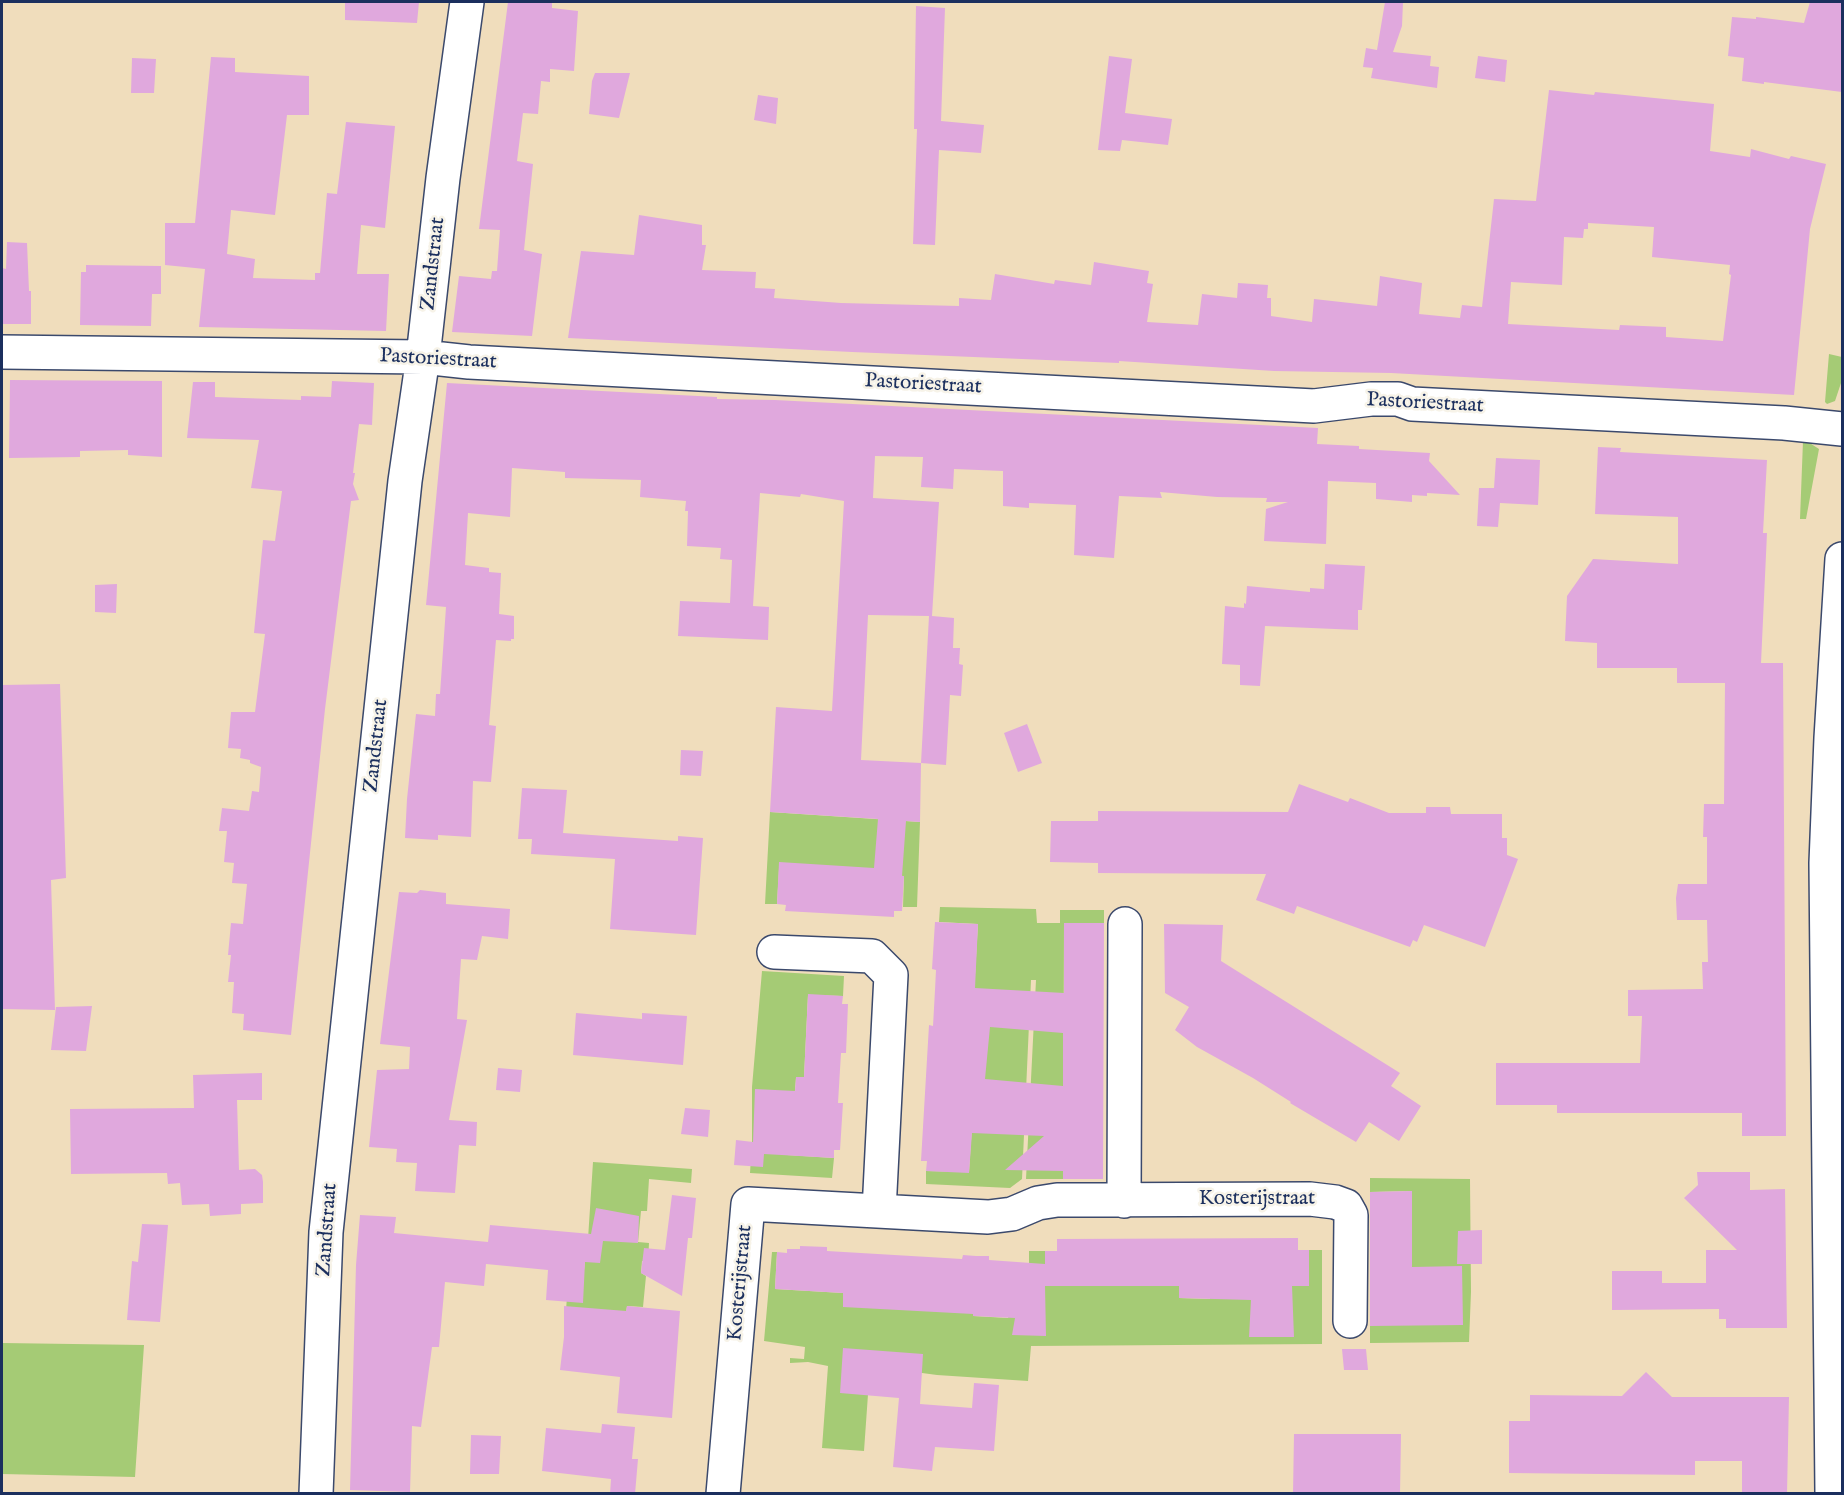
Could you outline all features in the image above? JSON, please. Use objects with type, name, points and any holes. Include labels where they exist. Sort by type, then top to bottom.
[{"type":"street","name":"Zandstraat","points":[[316,1494],[326,1232],[405,481],[423,357],[443,178],[467,2]]},
{"type":"street","name":"Pastoriestraat","points":[[2,352],[423,357],[470,362],[1314,406],[1371,399],[1398,399],[1412,404],[1784,423],[1842,429]]},
{"type":"street","points":[[1832,1494],[1834,867],[1831,738],[1842,559]]},
{"type":"street","points":[[1124,1201],[1125,924]]},
{"type":"street","points":[[774,952],[872,956],[891,975],[879,1210]]},
{"type":"street","name":"Kosterijstraat","points":[[723,1494],[748,1204],[988,1217],[1012,1214],[1038,1203],[1057,1200],[1310,1199],[1335,1202],[1346,1206],[1352,1215],[1350,1321]]},
{"type":"green space","points":[[1829,354],[1842,357],[1842,380],[1835,401],[1827,404],[1825,402]]},
{"type":"green space","points":[[1803,441],[1819,449],[1806,519],[1800,519]]},
{"type":"green space","points":[[770,812],[920,822],[917,907],[903,907],[904,876],[779,869],[777,904],[765,904]]},
{"type":"green space","points":[[940,907],[1036,909],[1037,923],[1060,923],[1060,910],[1104,910],[1104,923],[1064,923],[1063,1179],[1026,1179],[1036,980],[1031,980],[1022,1179],[1010,1188],[926,1184],[926,1171],[969,1172],[972,1126],[935,1015],[935,990],[974,992],[978,924],[939,922]]},
{"type":"green space","points":[[762,971],[844,976],[843,996],[808,995],[804,1077],[796,1078],[784,1152],[787,1155],[834,1158],[832,1178],[750,1173],[752,1087]]},
{"type":"green space","points":[[593,1162],[692,1169],[691,1183],[649,1179],[647,1211],[641,1211],[638,1242],[649,1243],[648,1262],[642,1261],[641,1273],[646,1276],[643,1307],[627,1306],[623,1334],[596,1339],[564,1335],[569,1272],[584,1270]]},
{"type":"green space","points":[[1370,1178],[1470,1179],[1469,1342],[1370,1343],[1370,1326],[1412,1291],[1412,1191],[1370,1192]]},
{"type":"green space","points":[[1309,1250],[1322,1250],[1322,1344],[1031,1346],[1028,1381],[937,1375],[870,1366],[864,1451],[822,1448],[828,1366],[808,1362],[790,1363],[790,1358],[804,1359],[805,1347],[764,1341],[772,1252],[777,1252],[775,1289],[843,1293],[843,1307],[973,1304],[973,1316],[1008,1318],[1029,1266],[1029,1251],[1045,1251],[1045,1285],[1179,1286],[1179,1298],[1210,1299],[1211,1286],[1309,1286]]},
{"type":"green space","points":[[2,1343],[144,1345],[135,1477],[2,1474]]},
{"type":"building","points":[[345,2],[419,2],[417,23],[345,20]]},
{"type":"building","points":[[508,2],[552,2],[552,8],[578,11],[574,71],[550,69],[550,82],[541,81],[538,114],[523,113],[517,161],[533,164],[524,250],[542,254],[532,336],[452,332],[459,276],[491,279],[492,271],[497,271],[500,230],[479,229]]},
{"type":"building","points":[[1385,2],[1403,2],[1402,26],[1393,52],[1431,56],[1430,66],[1439,67],[1437,88],[1371,78],[1373,68],[1363,67],[1366,48],[1377,50]]},
{"type":"building","points":[[1810,2],[1842,2],[1842,92],[1742,81],[1744,58],[1728,56],[1732,17],[1756,19],[1756,17],[1804,23]]},
{"type":"building","points":[[916,6],[945,8],[941,121],[984,125],[981,153],[939,150],[935,245],[913,244],[917,129],[914,129]]},
{"type":"building","points":[[1109,56],[1132,59],[1125,113],[1172,119],[1168,145],[1122,140],[1120,151],[1098,150]]},
{"type":"building","points":[[1478,56],[1507,60],[1505,82],[1475,78]]},
{"type":"building","points":[[211,57],[235,58],[235,72],[309,76],[309,115],[287,115],[275,215],[231,210],[227,254],[255,259],[253,278],[315,280],[315,273],[320,273],[327,193],[337,194],[346,122],[395,126],[385,228],[361,225],[357,274],[389,274],[386,331],[199,327],[205,269],[165,265],[165,223],[195,223]]},
{"type":"building","points":[[132,58],[156,59],[154,93],[131,93]]},
{"type":"building","points":[[595,73],[630,73],[619,118],[589,114],[592,81]]},
{"type":"building","points":[[1549,90],[1594,95],[1595,92],[1714,104],[1710,151],[1750,157],[1751,149],[1789,159],[1791,156],[1826,164],[1810,229],[1794,395],[1391,373],[1274,371],[1119,361],[1119,363],[852,352],[568,338],[581,251],[634,255],[639,215],[702,225],[702,245],[706,245],[702,270],[756,272],[755,288],[775,289],[774,298],[841,303],[959,306],[959,298],[991,300],[995,274],[1054,284],[1055,280],[1091,285],[1094,262],[1149,271],[1147,283],[1153,284],[1147,322],[1198,325],[1202,294],[1237,298],[1238,283],[1268,285],[1267,298],[1271,298],[1271,316],[1312,322],[1314,299],[1377,306],[1380,276],[1422,283],[1419,314],[1460,318],[1462,305],[1482,307],[1494,199],[1536,201]],"holes":[[[1588,223],[1654,227],[1652,257],[1730,265],[1729,274],[1731,275],[1723,341],[1666,337],[1666,327],[1620,325],[1619,330],[1508,324],[1511,282],[1562,285],[1564,237],[1583,238],[1584,229],[1588,229]]]},
{"type":"building","points":[[758,95],[778,98],[776,124],[754,120]]},
{"type":"building","points":[[7,242],[27,243],[31,324],[2,324],[2,268],[6,269]]},
{"type":"building","points":[[86,265],[161,266],[161,294],[152,294],[151,326],[80,325],[81,272],[86,272]]},
{"type":"building","points":[[10,380],[162,381],[162,457],[128,455],[128,450],[80,451],[80,457],[9,458]]},
{"type":"building","points":[[332,381],[374,383],[372,425],[359,424],[353,484],[359,500],[351,501],[325,709],[291,1035],[243,1030],[244,1014],[232,1013],[234,982],[228,982],[231,923],[243,924],[247,884],[232,883],[234,863],[224,862],[227,831],[219,831],[222,808],[249,811],[252,791],[259,792],[261,767],[250,763],[250,760],[240,758],[241,749],[228,748],[231,712],[255,712],[265,634],[254,633],[263,540],[275,541],[282,491],[251,488],[259,440],[187,438],[193,382],[215,382],[215,397],[301,400],[301,396],[331,397]]},
{"type":"building","points":[[447,383],[717,397],[717,399],[1318,428],[1317,444],[1430,453],[1429,461],[1460,495],[1427,493],[1427,496],[1412,495],[1412,502],[1376,499],[1376,483],[1328,481],[1326,544],[1264,541],[1266,509],[1288,502],[1266,502],[1267,498],[1217,497],[1160,492],[1162,498],[1119,496],[1114,558],[1074,555],[1076,505],[1029,503],[1029,508],[1003,506],[1003,471],[954,469],[953,489],[921,487],[923,457],[875,456],[873,498],[939,502],[932,616],[954,618],[953,648],[960,648],[959,664],[963,665],[961,696],[950,695],[946,765],[921,763],[920,822],[906,821],[902,911],[894,911],[894,917],[785,911],[786,905],[777,904],[779,862],[874,868],[878,819],[770,812],[776,707],[832,711],[844,501],[801,494],[800,497],[760,493],[753,606],[769,607],[768,640],[678,636],[680,601],[730,603],[732,560],[720,559],[721,548],[687,546],[686,501],[640,497],[641,480],[565,478],[565,472],[512,468],[510,517],[468,513],[465,565],[489,568],[489,572],[501,573],[499,614],[514,616],[514,639],[511,641],[496,640],[489,725],[496,726],[491,782],[473,781],[471,837],[438,835],[438,840],[405,838],[416,714],[435,716],[436,694],[440,694],[446,607],[426,605]],"holes":[[[868,615],[929,616],[921,763],[861,760]]]},
{"type":"building","points":[[1598,447],[1621,448],[1620,452],[1767,460],[1763,533],[1767,533],[1761,663],[1783,663],[1786,1136],[1742,1136],[1742,1113],[1557,1113],[1557,1105],[1496,1105],[1496,1063],[1640,1063],[1642,1016],[1628,1016],[1628,990],[1703,989],[1702,962],[1708,962],[1707,920],[1677,920],[1676,898],[1678,884],[1707,884],[1707,837],[1703,837],[1704,804],[1724,804],[1725,683],[1677,683],[1677,668],[1597,668],[1597,643],[1565,641],[1567,596],[1593,559],[1678,564],[1678,517],[1595,514]]},
{"type":"building","points":[[1496,458],[1540,460],[1538,505],[1500,503],[1498,527],[1477,526],[1479,488],[1494,488]]},
{"type":"building","points":[[1325,564],[1365,566],[1362,610],[1358,610],[1358,630],[1265,626],[1260,686],[1240,685],[1240,665],[1222,664],[1225,606],[1244,608],[1247,586],[1310,592],[1310,588],[1324,589]]},
{"type":"building","points":[[117,584],[116,613],[95,612],[95,585]]},
{"type":"building","points":[[60,684],[66,878],[51,880],[55,1010],[2,1009],[2,685]]},
{"type":"building","points":[[1027,724],[1042,763],[1018,772],[1004,733]]},
{"type":"building","points":[[681,750],[703,751],[701,776],[680,775]]},
{"type":"building","points":[[1299,784],[1348,802],[1350,798],[1389,813],[1426,813],[1426,807],[1450,807],[1451,814],[1502,814],[1502,838],[1507,838],[1507,855],[1518,859],[1485,947],[1424,925],[1417,942],[1413,940],[1410,947],[1297,906],[1294,914],[1256,900],[1266,874],[1098,873],[1098,863],[1050,862],[1051,821],[1098,821],[1098,811],[1288,812]]},
{"type":"building","points":[[522,788],[567,790],[563,833],[678,841],[678,836],[703,838],[696,935],[610,929],[615,859],[531,854],[532,839],[518,839]]},
{"type":"building","points":[[420,890],[446,893],[446,904],[510,909],[508,939],[482,936],[477,960],[461,959],[457,1019],[467,1020],[449,1120],[477,1122],[476,1146],[459,1145],[455,1193],[415,1191],[417,1163],[396,1162],[397,1149],[369,1147],[377,1070],[409,1069],[410,1047],[380,1044],[399,892],[417,893]]},
{"type":"building","points":[[935,922],[978,924],[975,988],[1064,993],[1064,923],[1104,923],[1103,1179],[1063,1179],[1063,1171],[1005,1170],[1044,1136],[972,1133],[969,1173],[926,1171],[927,1161],[921,1161],[929,1025],[933,1026],[936,970],[932,969]],"holes":[[[990,1027],[1063,1033],[1063,1086],[985,1079]]]},
{"type":"building","points":[[1164,924],[1223,925],[1221,961],[1400,1073],[1391,1086],[1421,1106],[1399,1141],[1369,1122],[1356,1142],[1253,1078],[1197,1047],[1175,1030],[1189,1007],[1165,993]]},
{"type":"building","points":[[808,994],[843,996],[842,1004],[848,1004],[846,1053],[841,1053],[838,1103],[843,1103],[840,1150],[834,1150],[834,1158],[764,1154],[763,1167],[734,1165],[736,1140],[753,1142],[755,1089],[795,1091],[796,1077],[804,1077]]},
{"type":"building","points":[[92,1006],[86,1051],[51,1050],[56,1007]]},
{"type":"building","points":[[576,1013],[642,1019],[642,1013],[687,1016],[683,1065],[573,1055]]},
{"type":"building","points":[[498,1068],[522,1070],[520,1092],[496,1090]]},
{"type":"building","points":[[262,1073],[262,1100],[237,1100],[239,1170],[255,1169],[262,1175],[263,1203],[241,1204],[241,1214],[210,1216],[209,1204],[182,1205],[180,1183],[168,1184],[167,1173],[71,1174],[70,1109],[194,1108],[193,1075]]},
{"type":"building","points":[[685,1108],[710,1110],[708,1137],[681,1134]]},
{"type":"building","points":[[1697,1172],[1750,1172],[1750,1190],[1785,1189],[1787,1328],[1726,1328],[1726,1319],[1719,1319],[1719,1309],[1612,1310],[1612,1271],[1662,1271],[1662,1283],[1706,1283],[1706,1250],[1737,1250],[1684,1198],[1698,1185]]},
{"type":"building","points":[[1412,1191],[1412,1267],[1462,1266],[1463,1325],[1370,1326],[1370,1192]]},
{"type":"building","points":[[672,1195],[696,1198],[692,1238],[688,1238],[682,1296],[641,1273],[644,1248],[665,1250]]},
{"type":"building","points":[[596,1208],[639,1216],[638,1243],[603,1241],[600,1263],[585,1262],[583,1303],[546,1300],[548,1270],[486,1264],[484,1286],[445,1282],[439,1347],[432,1347],[421,1427],[412,1426],[410,1492],[350,1490],[356,1265],[360,1215],[396,1217],[394,1233],[488,1242],[490,1225],[591,1234]]},
{"type":"building","points":[[142,1224],[168,1225],[160,1322],[127,1320],[132,1261],[138,1262]]},
{"type":"building","points":[[1482,1230],[1482,1264],[1457,1264],[1458,1231]]},
{"type":"building","points":[[1298,1238],[1298,1250],[1309,1250],[1309,1286],[1292,1286],[1294,1337],[1249,1337],[1251,1300],[1179,1298],[1179,1286],[1045,1286],[1046,1336],[1012,1335],[1015,1318],[843,1307],[843,1293],[775,1289],[777,1252],[787,1253],[787,1249],[800,1249],[800,1246],[827,1247],[827,1251],[962,1259],[963,1255],[989,1256],[989,1260],[1045,1264],[1045,1251],[1057,1251],[1057,1239]]},
{"type":"building","points":[[564,1306],[626,1311],[627,1306],[680,1311],[672,1418],[617,1413],[620,1377],[560,1370],[564,1337]]},
{"type":"building","points":[[843,1348],[923,1354],[920,1404],[972,1408],[974,1383],[999,1385],[994,1451],[935,1447],[932,1471],[893,1467],[899,1398],[840,1393]]},
{"type":"building","points":[[1342,1349],[1366,1349],[1368,1370],[1344,1370]]},
{"type":"building","points":[[1646,1372],[1672,1397],[1789,1397],[1787,1494],[1742,1494],[1742,1461],[1695,1461],[1695,1475],[1509,1473],[1509,1421],[1530,1421],[1530,1395],[1622,1396]]},
{"type":"building","points":[[602,1424],[635,1427],[632,1459],[638,1459],[635,1494],[610,1494],[611,1479],[542,1471],[546,1428],[601,1433]]},
{"type":"building","points":[[1294,1434],[1401,1434],[1400,1494],[1293,1494]]},
{"type":"building","points":[[471,1435],[501,1436],[499,1474],[470,1474]]}]
